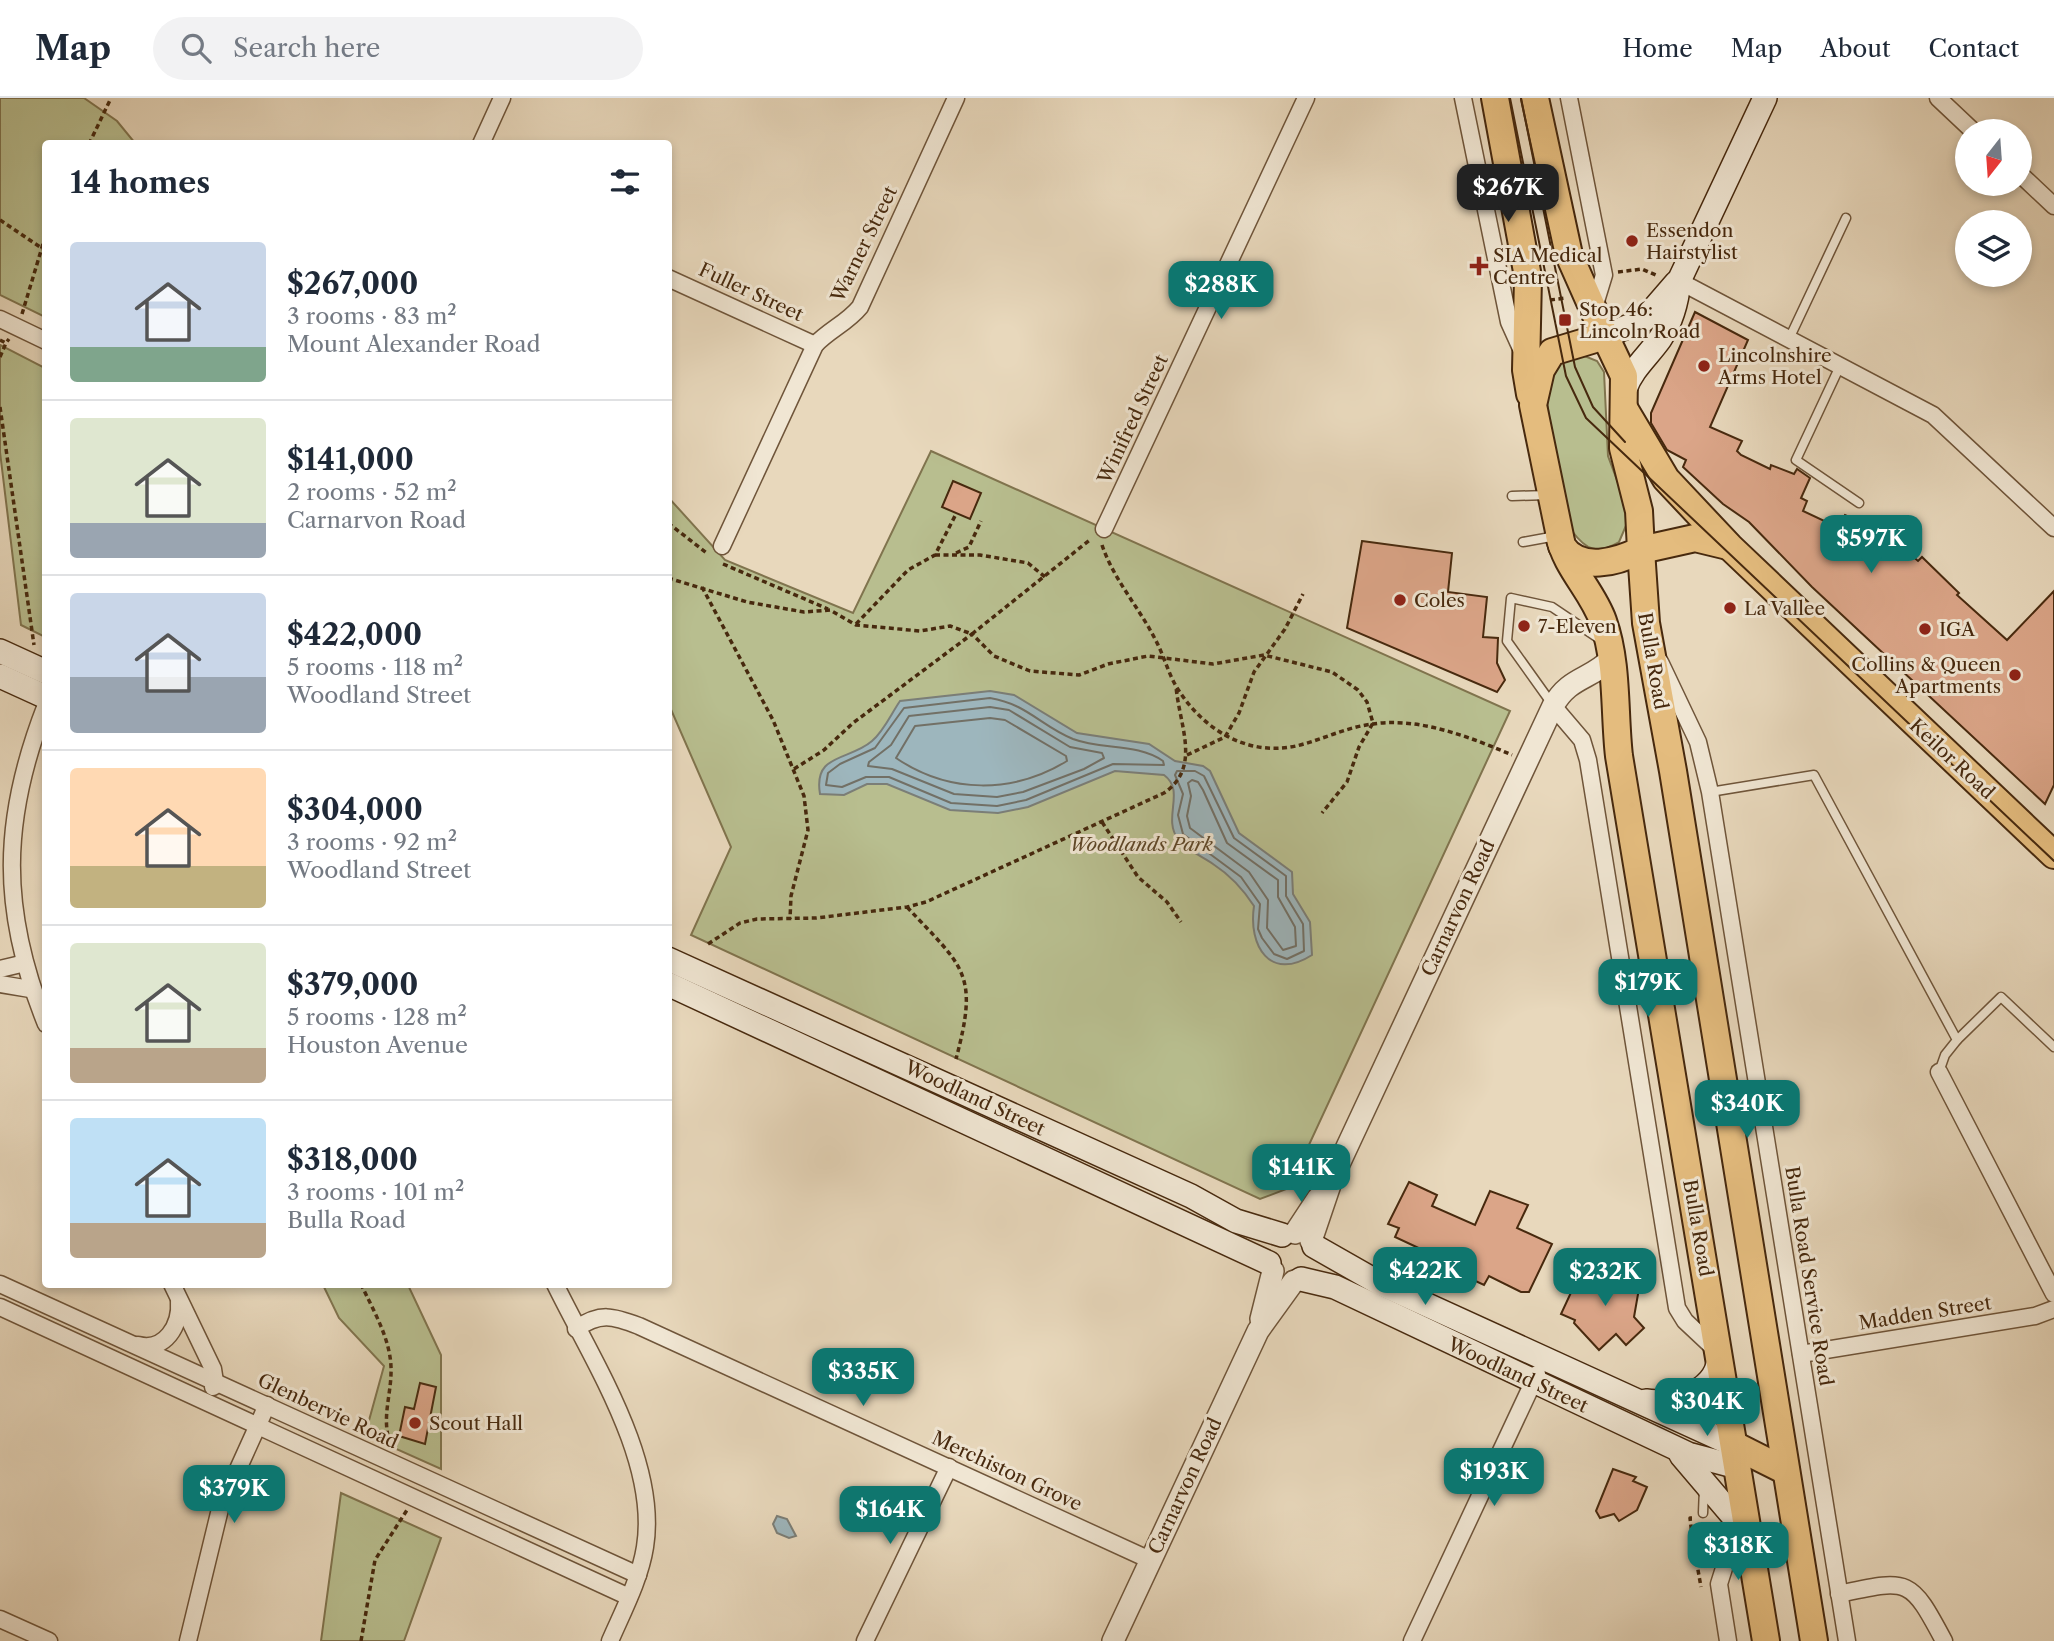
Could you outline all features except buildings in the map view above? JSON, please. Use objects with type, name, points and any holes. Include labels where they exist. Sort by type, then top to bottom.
[{"type":"main road","name":"Bulla Road","points":[[1495,98],[1528,277],[1525,359],[1559,535],[1565,558],[1601,617],[1610,653],[1619,756],[1766,1641]]},
{"type":"main road","points":[[1535,98],[1569,256],[1592,312],[1620,362],[1625,400]]},
{"type":"main road","points":[[1534,409],[1541,370],[1552,352],[1605,336],[1648,317],[1679,281],[1765,98]]},
{"type":"main road","points":[[1625,400],[1633,372],[1667,327],[1676,303],[1679,281]]},
{"type":"main road","name":"Bulla Road","points":[[1625,400],[1623,448],[1639,511],[1648,638],[1675,784],[1814,1641]]},
{"type":"main road","name":"Keilor Road","points":[[1625,400],[1670,485],[1730,547],[2052,847]]},
{"type":"main road","points":[[1559,535],[1565,551],[1586,562],[1607,562],[1690,538],[1730,547]]},
{"type":"main road","points":[[0,651],[41,670]]},
{"type":"main road","points":[[0,676],[42,695]]},
{"type":"main road","name":"Woodland Street","points":[[672,962],[1191,1196],[1236,1221],[1301,1239],[1379,1283],[1630,1398],[1735,1456]]},
{"type":"main road","name":"Woodland Street","points":[[672,986],[1041,1155],[1271,1267]]},
{"type":"main road","points":[[1041,1155],[1051,1132]]},
{"type":"main road","points":[[1301,1239],[1316,1262],[1313,1270],[1297,1280],[1286,1280],[1271,1267],[1271,1247],[1301,1239]]},
{"type":"main road","name":"Woodland Street","points":[[1297,1280],[1335,1287],[1706,1461],[1735,1456]]},
{"type":"main road","points":[[1630,1398],[1661,1402],[1691,1394],[1712,1375],[1719,1353]]},
{"type":"main road","points":[[1666,1444],[1706,1482],[1749,1535]]},
{"type":"main road","points":[[1735,1456],[1786,1472]]},
{"type":"street","points":[[483,140],[502,98]]},
{"type":"street","name":"Warner Street","points":[[717,552],[815,345],[828,332],[851,319],[860,307],[956,98]]},
{"type":"street","name":"Winifred Street","points":[[1104,529],[1306,98]]},
{"type":"street","points":[[1463,98],[1509,322],[1525,359]]},
{"type":"street","points":[[1569,98],[1604,275],[1592,312]]},
{"type":"street","points":[[1938,98],[1960,119]]},
{"type":"street","points":[[2032,185],[2054,206]]},
{"type":"street","name":"Fuller Street","points":[[672,280],[815,345]]},
{"type":"street","points":[[1679,281],[1917,405],[1947,426],[2054,528]]},
{"type":"street","points":[[7,323],[42,339]]},
{"type":"street","name":"Bulla Road Service Road","points":[[1648,638],[1693,727],[1710,792],[1847,1641]]},
{"type":"street","name":"Carnarvon Road","points":[[1301,1239],[1332,1179],[1553,706],[1568,685],[1599,670],[1610,653]]},
{"type":"street","points":[[1553,706],[1582,740],[1588,760],[1677,1308],[1685,1321],[1719,1353]]},
{"type":"street","points":[[42,716],[22,770],[10,820],[8,897],[21,964],[42,1015]]},
{"type":"street","points":[[0,969],[21,964]]},
{"type":"street","points":[[0,984],[30,989]]},
{"type":"street","points":[[1939,1072],[2054,1294]]},
{"type":"street","name":"Carnarvon Road","points":[[1258,1331],[1271,1267]]},
{"type":"street","name":"Carnarvon Road","points":[[1113,1641],[1258,1331],[1297,1280]]},
{"type":"street","name":"Glenbervie Road","points":[[0,1284],[638,1575]]},
{"type":"street","points":[[174,1288],[213,1369],[215,1382],[207,1402]]},
{"type":"street","points":[[557,1288],[629,1435],[643,1475],[648,1518],[638,1575],[610,1641]]},
{"type":"street","points":[[129,1342],[145,1347],[163,1341],[177,1322],[179,1300]]},
{"type":"street","points":[[0,1307],[629,1597]]},
{"type":"street","name":"Madden Street","points":[[1801,1354],[2035,1316],[2054,1310]]},
{"type":"street","name":"Merchiston Grove","points":[[576,1329],[591,1319],[619,1318],[1150,1560]]},
{"type":"street","points":[[1412,1641],[1544,1359]]},
{"type":"street","points":[[188,1641],[220,1508],[267,1405]]},
{"type":"street","points":[[865,1641],[949,1467]]},
{"type":"street","points":[[464,1519],[472,1500]]},
{"type":"street","points":[[1710,1534],[1714,1552],[1725,1565]]},
{"type":"street","points":[[1728,1641],[1719,1584],[1725,1565],[1737,1546],[1749,1535]]},
{"type":"street","points":[[1839,1594],[1890,1584],[1909,1587],[1924,1602],[1944,1641]]},
{"type":"street","points":[[0,1619],[49,1641]]},
{"type":"lane","points":[[1789,339],[1846,218]]},
{"type":"lane","points":[[1840,366],[1796,460],[1859,503]]},
{"type":"lane","points":[[1512,496],[1551,495]]},
{"type":"lane","points":[[1523,542],[1559,535]]},
{"type":"lane","points":[[1553,706],[1507,640],[1511,598],[1552,607],[1610,653]]},
{"type":"lane","points":[[1710,792],[1814,775],[1957,1040]]},
{"type":"lane","points":[[1939,1072],[1945,1055],[1957,1040],[2001,997],[2054,1047]]},
{"type":"lane","points":[[1703,1513],[1702,1494],[1706,1482]]},
{"type":"path","points":[[91,140],[111,98]]},
{"type":"path","points":[[0,220],[42,249]]},
{"type":"path","points":[[7,323],[24,310],[42,241]]},
{"type":"path","points":[[0,357],[6,343]]},
{"type":"path","points":[[0,407],[41,670]]},
{"type":"path","points":[[934,555],[956,514]]},
{"type":"path","points":[[954,554],[969,547],[981,521]]},
{"type":"path","points":[[672,525],[717,552]]},
{"type":"path","points":[[794,769],[814,757],[853,723],[972,634],[1104,529]]},
{"type":"path","points":[[1104,529],[1102,547],[1163,657],[1176,686],[1202,719],[1225,737],[1260,748],[1279,748],[1373,723],[1406,723],[1442,730],[1526,761]]},
{"type":"path","points":[[856,625],[908,570],[934,555],[954,554],[1028,563],[1045,577]]},
{"type":"path","points":[[720,563],[830,610],[856,625],[920,631],[950,626],[972,634],[994,656],[1030,671],[1079,675],[1128,660],[1163,657],[1213,664],[1264,655],[1321,667],[1348,681],[1367,702],[1373,723],[1360,747],[1348,782],[1322,813]]},
{"type":"path","points":[[672,579],[761,605],[804,612],[830,610]]},
{"type":"path","points":[[701,586],[773,720],[804,796],[808,830],[791,896],[790,919]]},
{"type":"path","points":[[1187,755],[1225,737],[1239,713],[1254,672],[1285,629],[1303,594]]},
{"type":"path","points":[[708,944],[740,923],[757,919],[790,919],[907,907],[951,891],[1164,793],[1179,780],[1187,765],[1176,686]]},
{"type":"path","points":[[1102,822],[1138,877],[1167,902],[1181,922]]},
{"type":"path","points":[[907,907],[951,953],[964,975],[969,998],[956,1059]]},
{"type":"path","points":[[363,1288],[384,1333],[389,1355],[391,1366],[384,1426],[399,1467]]},
{"type":"path","points":[[361,1641],[375,1560],[403,1521],[413,1496]]},
{"type":"path","points":[[1701,1591],[1690,1518],[1703,1513]]},
{"type":"green space","points":[[0,98],[84,98],[117,121],[133,140],[42,140],[42,316],[0,295]]},
{"type":"green space","points":[[0,345],[42,366],[42,636],[21,625],[0,452]]},
{"type":"green space","points":[[1577,353],[1597,361],[1604,372],[1608,456],[1627,507],[1628,521],[1619,542],[1598,549],[1582,543],[1572,531],[1549,419],[1546,390],[1550,365]]},
{"type":"green space","name":"Woodlands Park","points":[[931,451],[1510,711],[1289,1188],[1260,1199],[691,935],[731,847],[672,712],[672,501],[725,560],[853,613]]},
{"type":"green space","points":[[324,1288],[409,1288],[441,1355],[441,1469],[365,1435],[384,1366],[339,1318]]},
{"type":"green space","points":[[341,1493],[441,1538],[404,1641],[321,1641]]},
{"type":"water","points":[[990,691],[1014,695],[1077,733],[1149,744],[1175,761],[1203,766],[1210,771],[1239,833],[1292,872],[1293,894],[1310,922],[1312,955],[1284,964],[1265,956],[1255,934],[1254,906],[1225,873],[1178,839],[1172,822],[1173,789],[1164,775],[1115,771],[1028,807],[998,813],[950,810],[887,784],[867,784],[844,795],[820,794],[819,781],[827,764],[872,741],[900,701]]},
{"type":"water","points":[[777,1516],[787,1519],[796,1536],[789,1538],[777,1533],[773,1524]]},
{"type":"tram line","points":[[1510,98],[1566,376],[1586,418],[2054,861]]},
{"type":"tram line","points":[[1521,98],[1575,367],[1593,407],[1625,442]]},
{"type":"place","name":"Essendon Hairstylist","points":[[1632,241]]},
{"type":"place","name":"SIA Medical Centre","points":[[1479,266]]},
{"type":"place","name":"Stop 46: Lincoln Road","points":[[1565,320]]},
{"type":"place","name":"Lincolnshire Arms Hotel","points":[[1704,366]]},
{"type":"place","name":"Coles","points":[[1400,600]]},
{"type":"place","name":"La Vallee","points":[[1730,608]]},
{"type":"place","name":"7-Eleven","points":[[1524,626]]},
{"type":"place","name":"IGA","points":[[1925,629]]},
{"type":"place","name":"Collins & Queen Apartments","points":[[2015,675]]},
{"type":"place","name":"Scout Hall","points":[[415,1423]]}]
